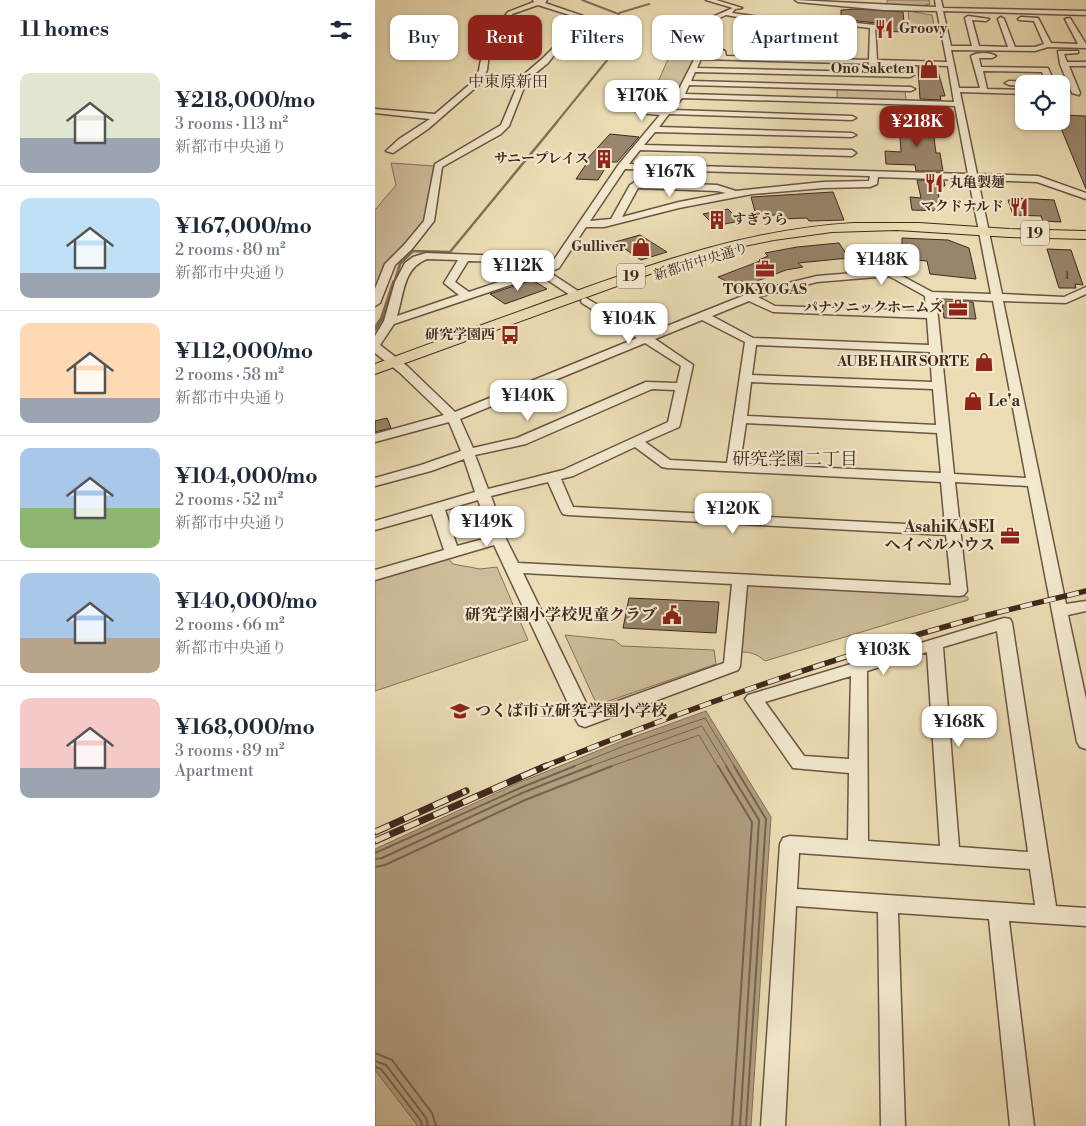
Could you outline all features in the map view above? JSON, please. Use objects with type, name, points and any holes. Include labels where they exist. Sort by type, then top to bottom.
[{"type":"main road","name":"新都市中央通り","points":[[375,379],[399,366],[582,298],[711,257],[777,242],[853,233],[963,234],[985,231],[1086,235]]},
{"type":"main road","name":"新都市中央通り","points":[[375,369],[399,366]]},
{"type":"street","points":[[390,151],[436,117],[479,80],[483,70],[487,44],[510,13],[537,1],[549,0]]},
{"type":"street","points":[[709,0],[795,19],[873,26],[871,40],[873,62]]},
{"type":"street","points":[[798,0],[866,8],[1086,13]]},
{"type":"street","points":[[938,0],[999,298],[1086,742]]},
{"type":"street","points":[[375,303],[390,264],[408,247],[429,221],[438,166],[498,132],[505,126],[524,78],[545,61],[559,45],[573,38],[584,24],[585,19],[581,17],[537,1]]},
{"type":"street","points":[[1006,11],[1003,4],[1073,6]]},
{"type":"street","points":[[720,15],[739,8]]},
{"type":"street","points":[[724,13],[734,15]]},
{"type":"street","points":[[976,48],[968,18],[1086,20]]},
{"type":"street","points":[[1001,19],[1012,49]]},
{"type":"street","points":[[1036,19],[1048,45]]},
{"type":"street","points":[[1068,19],[1085,48]]},
{"type":"street","points":[[948,48],[1035,49],[1048,45],[1085,48]]},
{"type":"street","points":[[1085,48],[1060,52],[1074,89],[1086,94]]},
{"type":"street","points":[[985,91],[975,56],[1039,56],[1035,49]]},
{"type":"street","points":[[723,55],[951,64]]},
{"type":"street","points":[[390,322],[555,266],[622,166],[680,96],[697,60]]},
{"type":"street","points":[[908,63],[913,103]]},
{"type":"street","points":[[1064,64],[1086,64]]},
{"type":"street","points":[[979,69],[1045,70],[1046,75]]},
{"type":"street","points":[[693,70],[910,75]]},
{"type":"street","points":[[982,82],[1015,83]]},
{"type":"street","points":[[687,83],[911,89]]},
{"type":"street","points":[[956,90],[1015,92]]},
{"type":"street","points":[[680,96],[959,104]]},
{"type":"street","points":[[852,102],[852,173]]},
{"type":"street","points":[[375,111],[436,117]]},
{"type":"street","points":[[641,112],[852,118]]},
{"type":"street","points":[[652,129],[852,135]]},
{"type":"street","points":[[636,147],[852,153]]},
{"type":"street","points":[[622,166],[1038,179],[1086,196]]},
{"type":"street","points":[[583,224],[604,224],[679,205],[737,194],[792,187],[870,184],[874,182],[874,174]]},
{"type":"street","points":[[614,222],[635,185],[717,188],[727,189],[737,194]]},
{"type":"street","points":[[408,247],[457,253]]},
{"type":"street","points":[[457,253],[449,283],[467,296]]},
{"type":"street","points":[[457,253],[417,258],[407,266],[395,296],[390,322],[375,346],[453,417],[469,453],[499,539],[585,720],[731,666],[740,581]]},
{"type":"street","points":[[375,526],[483,494],[568,473],[674,424],[687,365],[645,340],[541,271]]},
{"type":"street","points":[[375,438],[453,417],[750,297],[781,286],[817,278],[885,273],[891,274],[930,295],[1066,300],[1086,290]]},
{"type":"street","points":[[512,568],[959,592],[930,295]]},
{"type":"street","points":[[750,297],[773,308],[932,315]]},
{"type":"street","points":[[703,316],[751,341],[935,349]]},
{"type":"street","points":[[733,467],[751,341]]},
{"type":"street","points":[[746,378],[939,386]]},
{"type":"street","points":[[375,482],[426,468],[469,453],[521,441],[650,386],[681,387]]},
{"type":"street","points":[[740,420],[943,429]]},
{"type":"street","points":[[636,442],[667,464],[1034,482]]},
{"type":"street","points":[[553,477],[568,511],[953,531]]},
{"type":"street","points":[[437,508],[451,552]]},
{"type":"street","points":[[375,575],[490,541]]},
{"type":"street","points":[[1059,610],[1086,606]]},
{"type":"street","points":[[858,767],[799,763],[754,699],[1004,623],[1047,915]]},
{"type":"street","points":[[935,644],[949,855]]},
{"type":"street","points":[[858,849],[859,667]]},
{"type":"street","points":[[773,1126],[790,844],[1039,861]]},
{"type":"street","points":[[788,897],[1086,917]]},
{"type":"street","points":[[888,903],[893,1126]]},
{"type":"street","points":[[998,911],[1022,1126]]},
{"type":"shaded area","points":[[887,0],[929,0],[930,4],[917,7],[887,6]]},
{"type":"shaded area","points":[[908,11],[932,15],[935,30],[910,30]]},
{"type":"shaded area","points":[[668,60],[693,60],[677,95],[650,94],[657,84]]},
{"type":"shaded area","points":[[837,89],[901,90],[905,91],[906,99],[899,101],[837,99]]},
{"type":"shaded area","points":[[391,163],[435,166],[424,221],[386,264],[375,295],[375,210],[396,185]]},
{"type":"shaded area","points":[[447,557],[453,564],[480,569],[497,567],[528,640],[375,691],[375,579]]},
{"type":"shaded area","points":[[746,584],[968,597],[968,600],[765,661],[754,654],[740,652]]},
{"type":"shaded area","points":[[565,635],[614,640],[622,646],[714,650],[716,664],[597,705]]},
{"type":"shaded area","points":[[375,1070],[418,1126],[375,1126]]},
{"type":"water","points":[[706,711],[771,817],[751,1126],[418,1126],[375,1070],[375,849],[518,783],[622,741]]},
{"type":"building","points":[[858,9],[903,12],[905,32],[877,31],[876,23],[857,21],[857,15],[841,15],[841,10]]},
{"type":"building","points":[[918,67],[937,68],[945,96],[940,96],[941,100],[920,99]]},
{"type":"building","points":[[1070,115],[1086,116],[1086,189],[1062,130],[1070,130]]},
{"type":"building","points":[[899,121],[932,122],[936,153],[940,153],[943,171],[916,171],[915,165],[886,164],[885,151],[901,152]]},
{"type":"building","points":[[610,134],[639,137],[617,162],[609,162],[598,180],[576,179],[589,160],[586,160]]},
{"type":"building","points":[[917,180],[944,181],[945,186],[937,186],[941,211],[912,210],[910,197],[921,198]]},
{"type":"building","points":[[833,192],[844,220],[809,221],[807,218],[780,219],[778,215],[756,215],[751,197]]},
{"type":"building","points":[[1015,198],[1054,200],[1061,222],[1043,221],[1041,216],[1013,215],[1008,200],[1016,200]]},
{"type":"building","name":"すぎうら","points":[[728,209],[740,221],[715,226],[703,214]]},
{"type":"building","name":"Gulliver","points":[[640,235],[667,252],[641,260],[615,242]]},
{"type":"building","points":[[902,238],[948,240],[969,248],[976,279],[930,274],[927,261],[883,257],[882,246],[902,246]]},
{"type":"building","points":[[839,243],[849,258],[798,263],[803,267],[786,270],[739,288],[718,277],[760,261],[768,256],[765,253],[797,247]]},
{"type":"building","points":[[1047,249],[1071,250],[1083,285],[1075,284],[1076,288],[1059,288]]},
{"type":"building","points":[[532,280],[547,289],[505,304],[490,294]]},
{"type":"building","name":"パナソニックホームズ","points":[[942,301],[973,302],[976,319],[944,318]]},
{"type":"building","points":[[387,418],[391,428],[375,432],[375,421]]},
{"type":"building","name":"研究学園小学校児童クラブ","points":[[629,598],[719,602],[716,633],[623,628]]},
{"type":"waterway","points":[[556,123],[635,26],[616,13],[582,0]]},
{"type":"waterway","points":[[619,13],[649,4]]},
{"type":"waterway","points":[[394,283],[400,264],[413,251],[450,252],[557,122]]},
{"type":"waterway","points":[[375,329],[382,318],[394,282]]},
{"type":"railway","points":[[543,767],[647,726],[805,670],[911,636],[1086,591]]},
{"type":"railway","points":[[375,841],[546,766]]},
{"type":"railway","points":[[375,832],[466,791]]},
{"type":"place","name":"Groovy","points":[[884,29]]},
{"type":"place","name":"Ono Saketen","points":[[929,69]]},
{"type":"place","name":"サニープレイス","points":[[604,159]]},
{"type":"place","name":"丸亀製麺","points":[[934,183]]},
{"type":"place","name":"マクドナルド","points":[[1019,207]]},
{"type":"place","name":"すぎうら","points":[[717,220]]},
{"type":"place","name":"Gulliver","points":[[641,247]]},
{"type":"place","name":"TOKYO GAS","points":[[765,269]]},
{"type":"place","name":"パナソニックホームズ","points":[[958,308]]},
{"type":"place","name":"研究学園西","points":[[510,335]]},
{"type":"place","name":"AUBE HAIR SORTE","points":[[984,362]]},
{"type":"place","name":"Le'a","points":[[973,401]]},
{"type":"place","name":"AsahiKASEI ヘイベルハウス","points":[[1010,536]]},
{"type":"place","name":"研究学園小学校児童クラブ","points":[[672,615]]},
{"type":"place","name":"つくば市立研究学園小学校","points":[[460,711]]},
{"type":"district","name":"中東原新田","points":[[508,82]]},
{"type":"district","name":"研究学園二丁目","points":[[795,459]]}]
